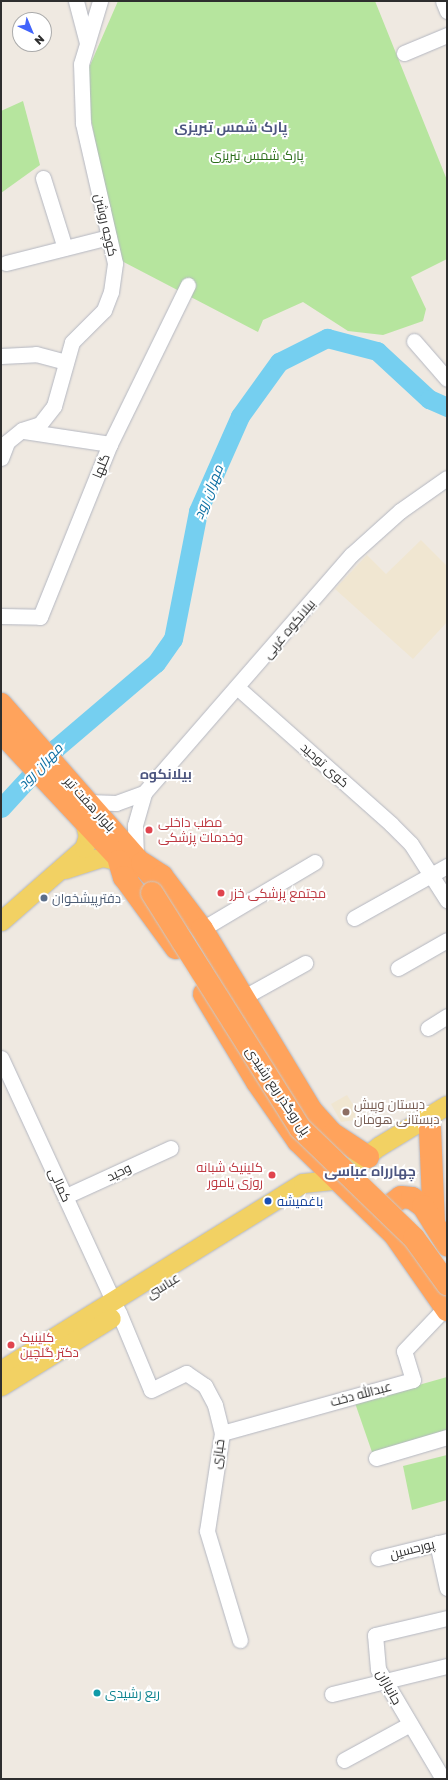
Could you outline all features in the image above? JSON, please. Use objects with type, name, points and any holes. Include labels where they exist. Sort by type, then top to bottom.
[{"type":"highway","name":"بلوار هفت تیر","points":[[1,704],[26,746],[59,783],[85,824],[132,860]]},
{"type":"highway","name":"بلوار هفت تیر","points":[[1,732],[26,746]]},
{"type":"highway","name":"بلوار هفت تیر","points":[[59,783],[88,802],[157,890]]},
{"type":"highway","points":[[368,1157],[333,1134],[312,1111],[202,929],[162,876],[132,860],[124,877],[174,945],[233,1043],[298,1142],[328,1181],[382,1222],[427,1276],[446,1309]]},
{"type":"highway","name":"پل روگذر ربع رشیدی","points":[[157,890],[305,1117],[338,1153],[424,1232],[447,1262]]},
{"type":"highway","name":"پل روگذر ربع رشیدی","points":[[157,890],[300,1128],[414,1238],[447,1284]]},
{"type":"highway","points":[[233,1043],[253,1046],[259,1039],[261,1027]]},
{"type":"highway","points":[[438,1124],[442,1235]]},
{"type":"highway","points":[[382,1222],[383,1214],[392,1204],[401,1197],[412,1198],[423,1206],[442,1235]]},
{"type":"main road","points":[[1,921],[62,870],[84,848],[88,836],[85,824]]},
{"type":"main road","points":[[62,870],[102,858],[132,860]]},
{"type":"main road","points":[[328,1181],[368,1157],[447,1105]]},
{"type":"main road","points":[[368,1157],[381,1157],[438,1124]]},
{"type":"main road","name":"عباسى","points":[[1,1386],[116,1307],[304,1183],[328,1181]]},
{"type":"main road","name":"عباسى","points":[[1,1370],[116,1307]]},
{"type":"street","points":[[76,1],[87,44]]},
{"type":"street","name":"کوچه روشن","points":[[1,458],[4,441],[22,430],[40,424],[54,406],[72,342],[104,310],[111,292],[115,263],[83,123],[81,64],[100,1]]},
{"type":"street","points":[[404,53],[447,35]]},
{"type":"street","points":[[43,178],[65,248]]},
{"type":"street","points":[[6,263],[109,237]]},
{"type":"street","name":"گلها","points":[[1,616],[40,616],[110,444],[188,285]]},
{"type":"street","points":[[414,341],[447,378]]},
{"type":"street","points":[[1,356],[36,354],[66,362]]},
{"type":"street","points":[[22,430],[110,444]]},
{"type":"street","name":"بیلانکوه غربی","points":[[132,860],[135,825],[144,793],[238,688],[351,555],[400,511],[447,478]]},
{"type":"street","name":"کوی توحید","points":[[238,688],[411,844],[447,900]]},
{"type":"street","name":"بیلانکوه غربی","points":[[88,802],[116,803],[144,793]]},
{"type":"street","points":[[202,929],[315,862]]},
{"type":"street","points":[[354,918],[447,866]]},
{"type":"street","points":[[398,968],[447,940]]},
{"type":"street","points":[[244,997],[305,963]]},
{"type":"street","points":[[428,1028],[447,1016]]},
{"type":"street","name":"کمالی","points":[[1,1058],[116,1307]]},
{"type":"street","name":"وحید","points":[[66,1196],[171,1148]]},
{"type":"street","name":"خبازی","points":[[116,1307],[151,1390],[186,1373],[205,1386],[215,1405],[222,1433],[207,1531],[240,1640]]},
{"type":"street","name":"عبدالله دخت","points":[[222,1433],[413,1380],[404,1351],[446,1309]]},
{"type":"street","points":[[376,1458],[447,1437]]},
{"type":"street","points":[[442,1542],[447,1588]]},
{"type":"street","name":"پورحسین","points":[[378,1558],[442,1542]]},
{"type":"street","name":"جانبازان","points":[[443,1779],[385,1682],[375,1662],[375,1635],[447,1618]]},
{"type":"street","points":[[332,1694],[447,1666]]},
{"type":"street","points":[[344,1760],[410,1724]]},
{"type":"shaded area","points":[[421,540],[447,566],[447,622],[413,659],[335,589],[367,555],[386,574]]},
{"type":"shaded area","name":"دبستان وپیش دبستانی هومان","points":[[347,1095],[362,1119],[341,1122],[331,1104]]},
{"type":"green space","name":"پارک شمس تبریزی","points":[[118,1],[375,1],[447,180],[447,259],[411,277],[426,309],[423,321],[383,335],[348,331],[303,302],[263,320],[258,332],[116,258],[84,79]]},
{"type":"green space","points":[[23,101],[40,165],[1,193],[1,111]]},
{"type":"green space","points":[[447,1377],[447,1433],[373,1455],[355,1403]]},
{"type":"green space","points":[[447,1455],[447,1500],[412,1510],[403,1466]]},
{"type":"waterway","name":"مهران رود","points":[[1,808],[56,748],[156,663],[173,639],[198,511],[240,416],[279,362],[327,338],[377,351],[429,399],[447,407]]},
{"type":"place","name":"مطب داخلی وخدمات پزشکی","points":[[149,830]]},
{"type":"place","name":"مجتمع پزشکی خزر","points":[[221,893]]},
{"type":"place","name":"دفترپیشخوان","points":[[44,898]]},
{"type":"place","name":"دبستان وپیش دبستانی هومان","points":[[346,1112]]},
{"type":"place","name":"کلینیک شبانه روزی یامور","points":[[272,1175]]},
{"type":"place","name":"باغمیشه","points":[[268,1201]]},
{"type":"place","name":"کلینیک دکتر گلچین","points":[[11,1345]]},
{"type":"place","name":"ربع رشیدی","points":[[97,1693]]},
{"type":"district","name":"پارک شمس تبریزی","points":[[231,127]]},
{"type":"district","name":"بیلانکوه","points":[[166,774]]},
{"type":"district","name":"چهارراه عباسی","points":[[370,1171]]}]
